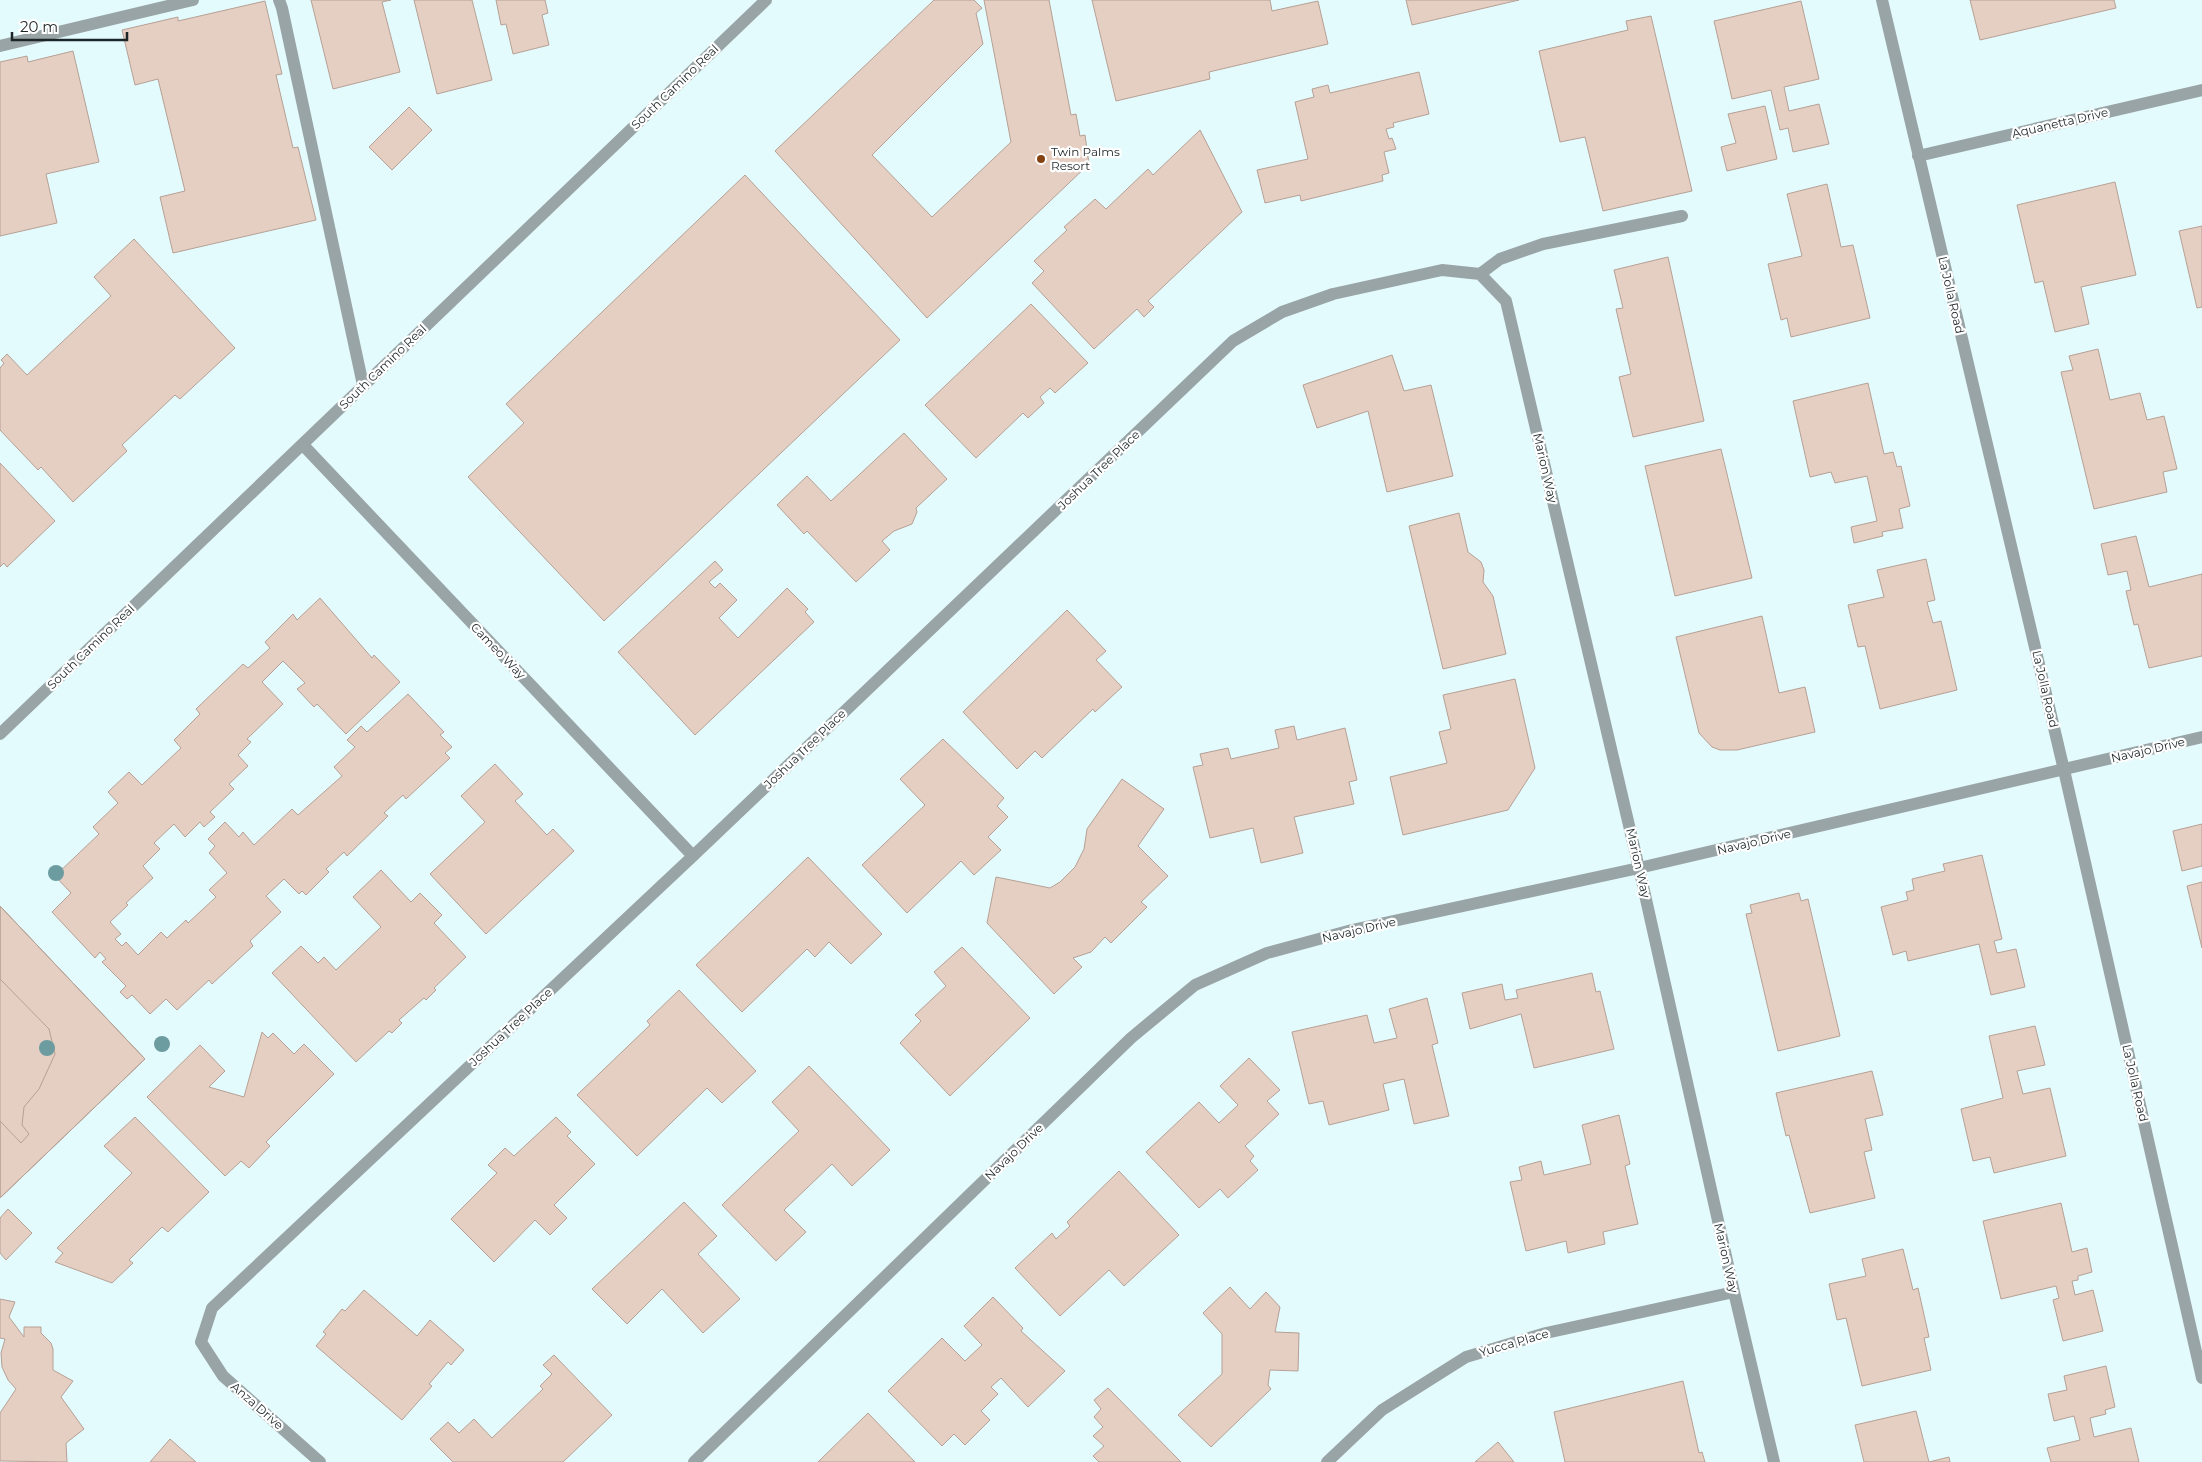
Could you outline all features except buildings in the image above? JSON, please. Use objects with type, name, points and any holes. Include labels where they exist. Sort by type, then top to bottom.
[{"type":"street","points":[[0,46],[193,0]]},
{"type":"street","points":[[278,0],[284,17],[363,386]]},
{"type":"street","name":"South Camino Real","points":[[0,734],[766,0]]},
{"type":"street","name":"La Jolla Road","points":[[1882,0],[2064,770],[2202,1378]]},
{"type":"street","name":"Aquanetta Drive","points":[[1918,156],[2202,90]]},
{"type":"street","points":[[1480,274],[1500,259],[1543,244],[1682,216]]},
{"type":"street","name":"Joshua Tree Place","points":[[201,1342],[212,1308],[693,856],[1233,341],[1282,312],[1333,294],[1442,270],[1480,274]]},
{"type":"street","name":"Marion Way","points":[[1480,274],[1506,301],[1639,868],[1774,1462]]},
{"type":"street","name":"Cameo Way","points":[[302,445],[693,856]]},
{"type":"street","name":"Navajo Drive","points":[[694,1462],[1131,1038],[1195,985],[1267,953],[1324,938],[1639,868],[2202,737]]},
{"type":"street","name":"Yucca Place","points":[[1326,1462],[1382,1410],[1466,1357],[1546,1333],[1734,1292]]},
{"type":"street","name":"Anza Drive","points":[[201,1342],[223,1376],[320,1462]]},
{"type":"place","name":"Twin Palms Resort","points":[[1041,159]]}]
